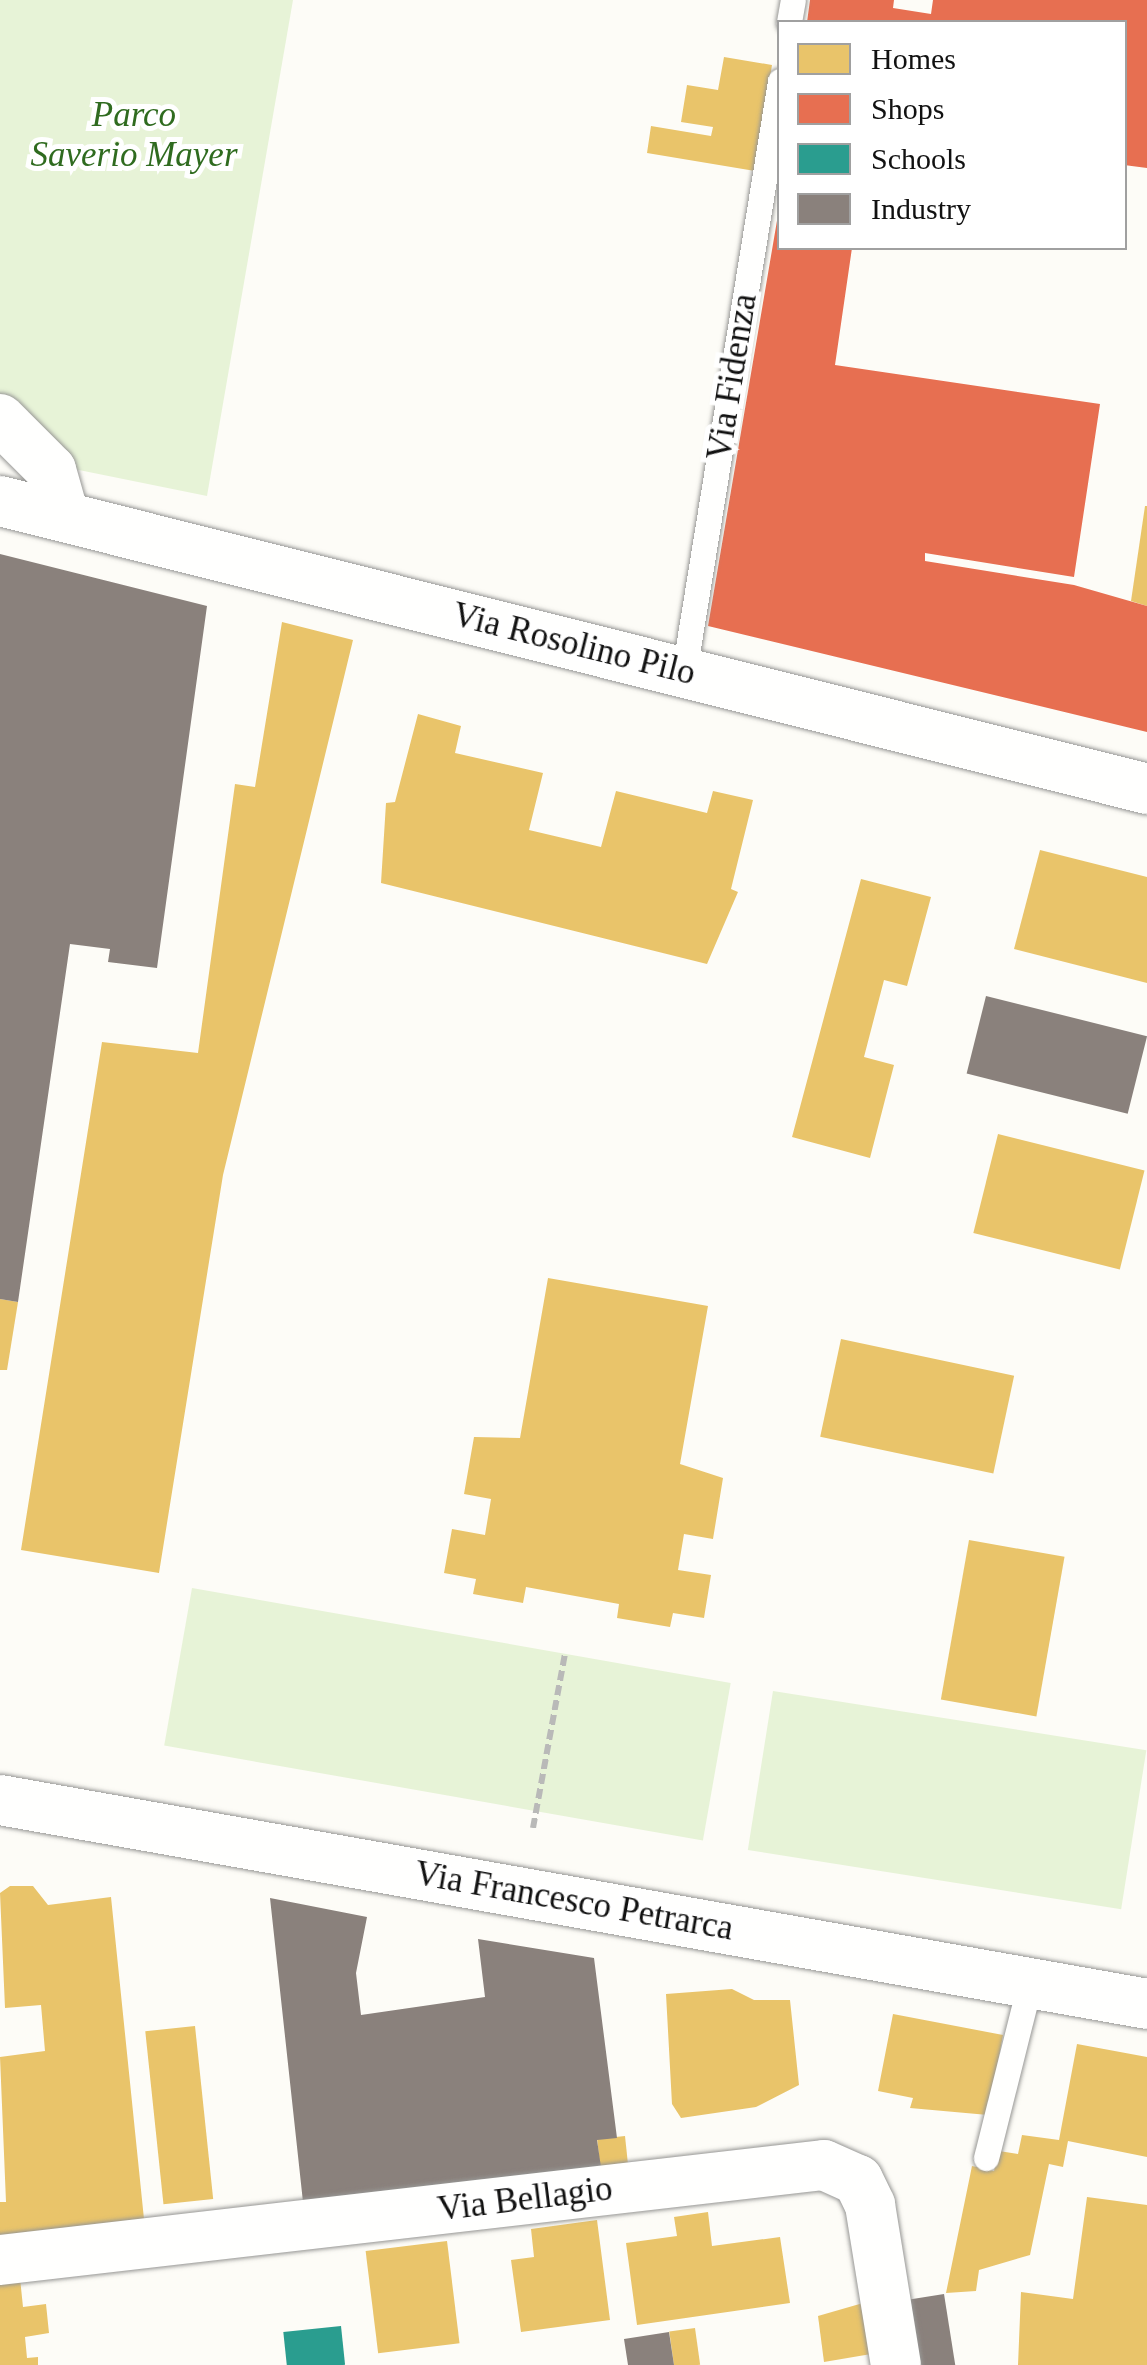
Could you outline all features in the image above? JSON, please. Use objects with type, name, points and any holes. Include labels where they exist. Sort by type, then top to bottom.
[{"type":"street","points":[[0,418],[52,470],[64,516]]},
{"type":"street","name":"Via Rosolino Pilo","points":[[0,501],[1147,789]]},
{"type":"street","name":"Via Francesco Petrarca","points":[[0,1800],[1147,2004]]},
{"type":"street","name":"Via Bellagio","points":[[0,2260],[824,2166],[858,2180],[870,2205],[896,2365]]},
{"type":"lane","name":"Via Fidenza","points":[[684,672],[777,99]]},
{"type":"lane","points":[[986,2158],[1030,1984]]},
{"type":"path","points":[[533,1828],[565,1654]]},
{"type":"green space","name":"Parco Saverio Mayer","points":[[0,0],[293,0],[207,496],[0,454]]},
{"type":"green space","points":[[192,1588],[731,1683],[703,1841],[164,1746]]},
{"type":"green space","points":[[773,1691],[1146,1750],[1121,1909],[748,1850]]},
{"type":"building: Homes","points":[[724,57],[772,65],[755,171],[647,153],[651,126],[711,136],[713,127],[681,122],[687,85],[718,90]]},
{"type":"building: Homes","points":[[1147,506],[1147,606],[1131,601]]},
{"type":"building: Homes","points":[[282,622],[353,640],[223,1175],[159,1573],[21,1550],[102,1042],[198,1053],[235,784],[255,787]]},
{"type":"building: Homes","points":[[418,714],[461,726],[455,753],[543,773],[529,830],[601,847],[616,791],[707,813],[713,791],[753,800],[731,889],[738,892],[707,964],[381,883],[386,803],[395,802]]},
{"type":"building: Homes","points":[[1040,850],[1147,877],[1147,983],[1014,949]]},
{"type":"building: Homes","points":[[861,879],[931,897],[907,986],[884,980],[864,1057],[894,1065],[870,1158],[792,1137]]},
{"type":"building: Homes","points":[[998,1134],[1145,1171],[1120,1270],[973,1233]]},
{"type":"building: Homes","points":[[548,1278],[708,1306],[680,1464],[723,1478],[713,1539],[684,1534],[678,1570],[711,1575],[704,1618],[673,1613],[670,1627],[617,1618],[619,1604],[526,1587],[523,1603],[473,1594],[476,1579],[444,1573],[452,1529],[485,1535],[491,1499],[464,1494],[474,1437],[520,1438]]},
{"type":"building: Homes","points":[[0,1299],[18,1302],[7,1370],[0,1370]]},
{"type":"building: Homes","points":[[841,1339],[1014,1376],[993,1474],[820,1437]]},
{"type":"building: Homes","points":[[969,1540],[1065,1557],[1036,1716],[941,1700]]},
{"type":"building: Homes","points":[[10,1886],[33,1886],[48,1905],[111,1897],[144,2219],[0,2236],[0,2202],[6,2202],[0,2057],[45,2051],[41,2005],[5,2008],[0,1893]]},
{"type":"building: Homes","points":[[732,1989],[754,2000],[790,2000],[799,2085],[756,2107],[681,2118],[672,2104],[666,1994]]},
{"type":"building: Homes","points":[[893,2014],[1003,2035],[988,2115],[910,2108],[913,2098],[878,2091]]},
{"type":"building: Homes","points":[[195,2026],[213,2199],[163,2204],[145,2031]]},
{"type":"building: Homes","points":[[1077,2044],[1147,2057],[1147,2157],[1068,2141],[1063,2167],[1049,2164],[1030,2255],[979,2270],[976,2291],[946,2293],[972,2166],[994,2171],[999,2151],[1018,2154],[1022,2135],[1059,2140]]},
{"type":"building: Homes","points":[[625,2136],[628,2164],[600,2167],[597,2139]]},
{"type":"building: Homes","points":[[1087,2197],[1147,2205],[1147,2365],[1018,2365],[1021,2292],[1073,2299]]},
{"type":"building: Homes","points":[[708,2212],[712,2246],[780,2237],[790,2303],[637,2325],[626,2243],[677,2236],[674,2217]]},
{"type":"building: Homes","points":[[597,2220],[610,2320],[521,2332],[511,2260],[534,2257],[531,2229]]},
{"type":"building: Homes","points":[[447,2241],[460,2343],[378,2353],[366,2251]]},
{"type":"building: Homes","points":[[20,2278],[23,2307],[46,2304],[49,2333],[25,2337],[27,2358],[38,2357],[38,2365],[0,2365],[0,2281]]},
{"type":"building: Homes","points":[[870,2301],[877,2353],[824,2362],[818,2316]]},
{"type":"building: Homes","points":[[695,2328],[700,2365],[674,2365],[669,2332]]},
{"type":"building: Shops","points":[[810,0],[894,0],[893,8],[931,14],[933,0],[1147,0],[1147,168],[1127,165],[1127,20],[807,20]]},
{"type":"building: Shops","points":[[777,221],[777,250],[852,250],[835,365],[1100,404],[1074,577],[925,553],[925,561],[1074,585],[1147,606],[1147,732],[708,626]]},
{"type":"building: Schools","points":[[341,2326],[345,2365],[287,2365],[283,2332]]},
{"type":"building: Industry","points":[[0,554],[207,606],[157,968],[108,962],[110,949],[70,944],[18,1302],[0,1299]]},
{"type":"building: Industry","points":[[986,996],[1147,1036],[1128,1114],[967,1074]]},
{"type":"building: Industry","points":[[270,1898],[367,1917],[356,1973],[361,2015],[485,1997],[478,1939],[594,1958],[617,2138],[597,2140],[601,2167],[303,2202]]},
{"type":"building: Industry","points":[[944,2294],[955,2365],[909,2365],[899,2301]]},
{"type":"building: Industry","points":[[669,2332],[674,2365],[628,2365],[624,2339]]}]
